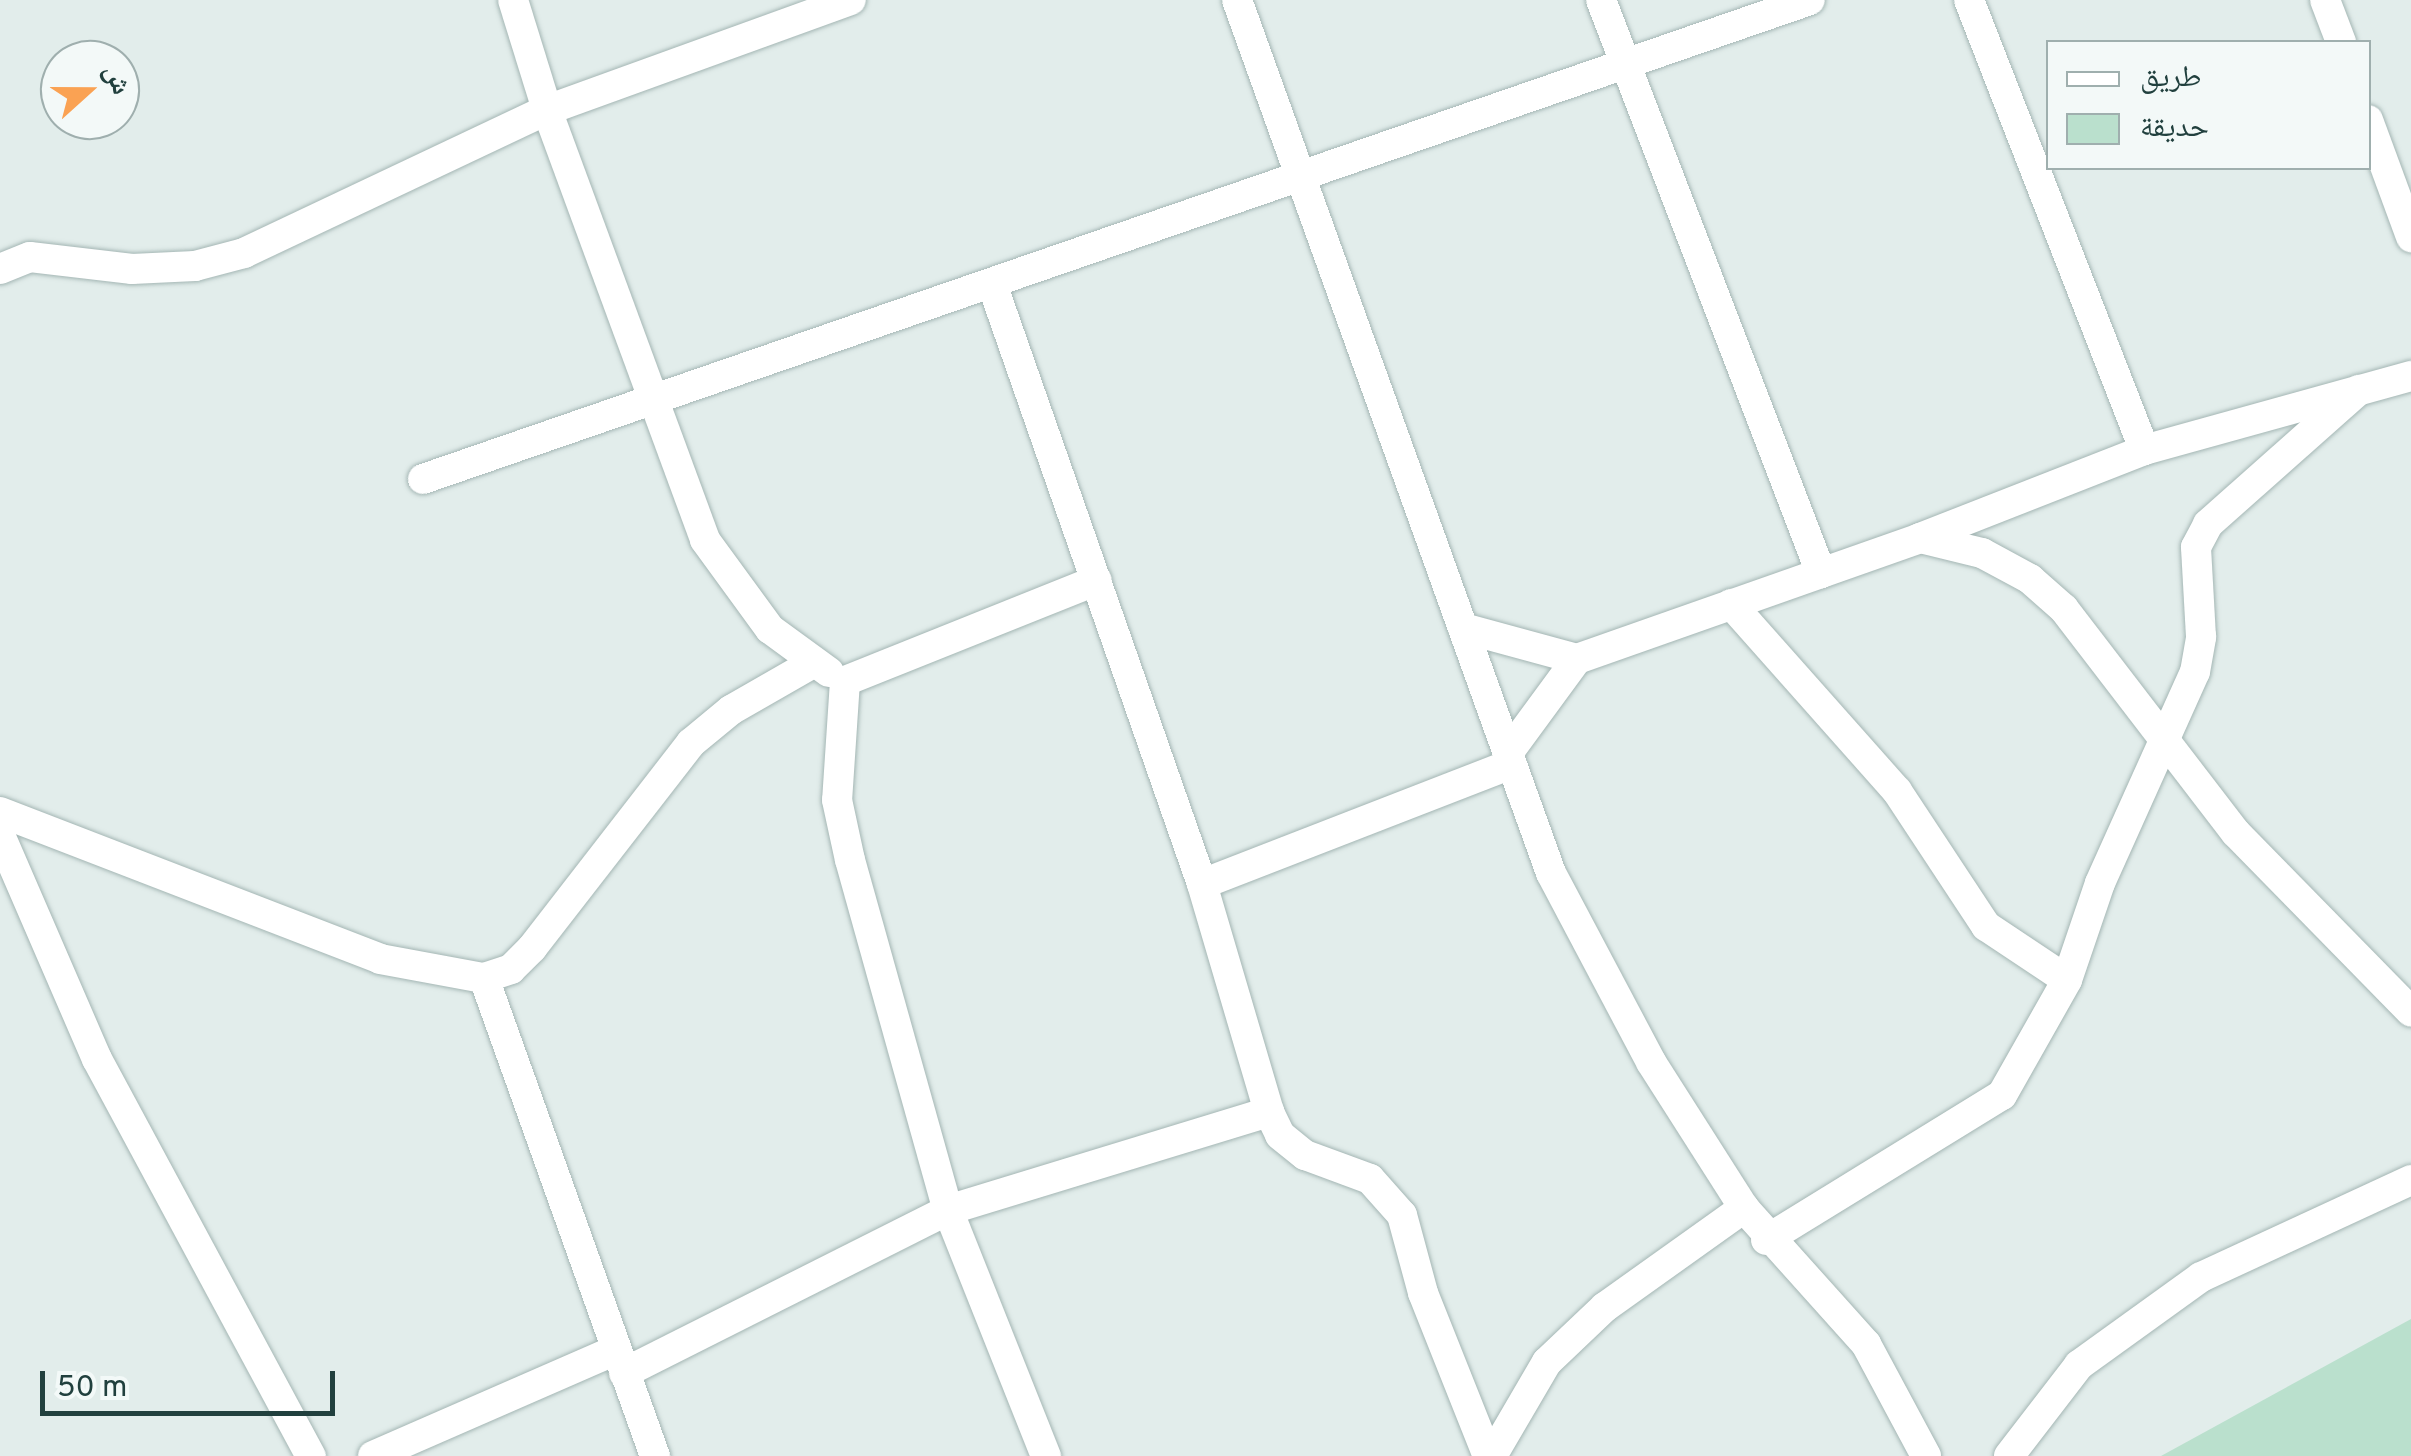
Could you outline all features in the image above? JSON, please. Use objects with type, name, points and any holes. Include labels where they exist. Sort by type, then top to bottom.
[{"type":"street","points":[[513,0],[546,110],[705,540],[749,606],[813,664],[845,681],[1097,580]]},
{"type":"street","points":[[0,269],[30,257],[132,269],[194,266],[244,253],[546,110],[850,0]]},
{"type":"street","points":[[1237,0],[1551,873],[1651,1062],[1744,1208],[1766,1240],[1866,1344],[1926,1456]]},
{"type":"street","points":[[1601,0],[1821,573]]},
{"type":"street","points":[[423,479],[1301,179],[1810,0]]},
{"type":"street","points":[[1969,0],[2144,450]]},
{"type":"street","points":[[2325,0],[2339,40]]},
{"type":"street","points":[[2371,128],[2411,237]]},
{"type":"street","points":[[992,284],[1202,884],[1269,1112],[1280,1135],[1305,1154],[1370,1179],[1396,1204],[1440,1342],[1490,1456]]},
{"type":"street","points":[[1463,628],[1577,659],[1920,538],[2144,450],[2411,376]]},
{"type":"street","points":[[1766,1240],[1985,1111],[2016,1073],[2067,980],[2100,882],[2195,672],[2201,637],[2196,547],[2208,524],[2359,390]]},
{"type":"street","points":[[1920,538],[1982,553],[2030,578],[2064,609],[2165,744],[2268,868],[2411,1012]]},
{"type":"street","points":[[1732,604],[1897,791],[1986,926],[2067,980]]},
{"type":"street","points":[[1202,884],[1510,758],[1577,659]]},
{"type":"street","points":[[0,812],[380,959],[484,978],[511,969],[532,948],[691,743],[731,710],[813,664]]},
{"type":"street","points":[[845,681],[837,800],[948,1210],[1046,1456]]},
{"type":"street","points":[[0,835],[97,1060],[311,1456]]},
{"type":"street","points":[[484,978],[654,1456]]},
{"type":"street","points":[[373,1456],[620,1362],[948,1210],[1269,1112]]},
{"type":"street","points":[[2009,1456],[2079,1365],[2202,1276],[2411,1180]]},
{"type":"street","points":[[1490,1456],[1547,1362],[1604,1307],[1744,1208]]},
{"type":"green space","points":[[2411,1319],[2411,1456],[2161,1456]]}]
